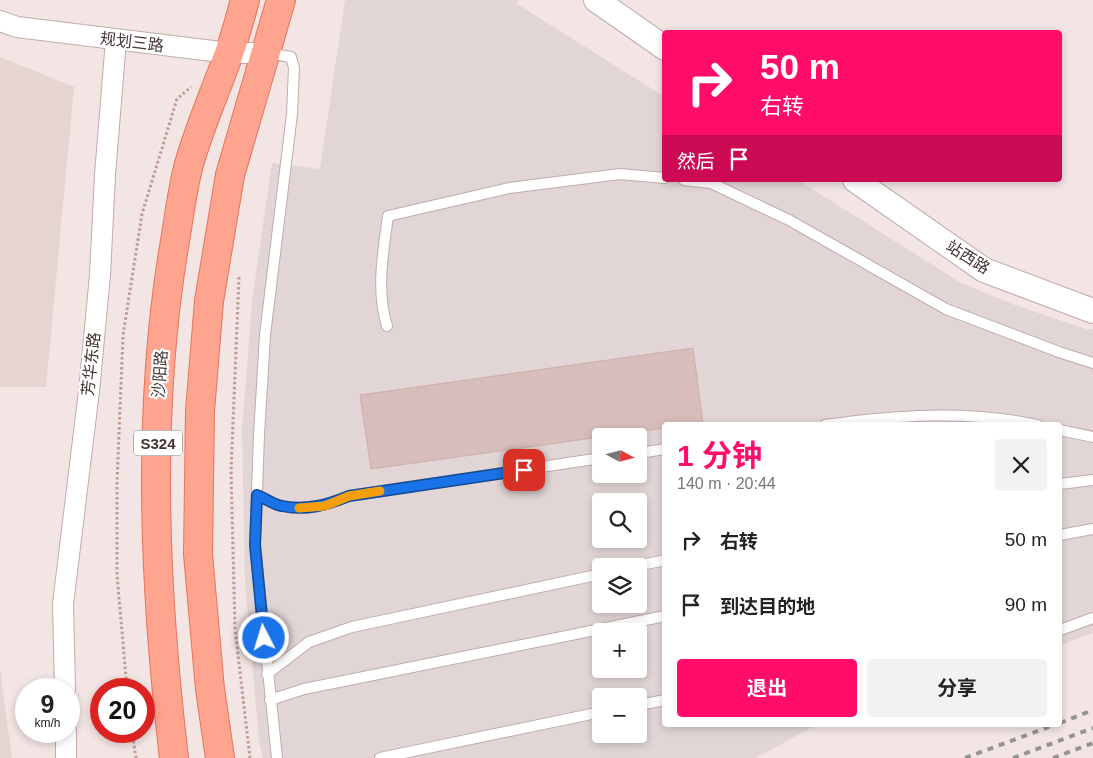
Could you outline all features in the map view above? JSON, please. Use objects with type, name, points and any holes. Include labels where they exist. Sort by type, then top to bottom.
[{"type":"main road","name":"沙阳路","points":[[174,758],[166,692],[156,554],[158,406],[165,298],[187,169],[229,54],[245,0]]},
{"type":"main road","name":"S324","points":[[220,758],[210,689],[198,554],[200,411],[209,301],[230,175],[281,0]]},
{"type":"street","points":[[596,0],[662,46]]},
{"type":"street","name":"规划三路","points":[[0,22],[17,27],[229,54],[266,53]]},
{"type":"street","name":"芳华东路","points":[[65,678],[63,604],[89,391],[100,275],[105,175],[116,40]]},
{"type":"street","name":"站西路","points":[[858,182],[984,270],[1093,311]]},
{"type":"street","points":[[66,743],[66,758]]},
{"type":"lane","points":[[266,53],[291,57],[294,68],[292,114],[265,335],[255,545],[277,758]]},
{"type":"lane","points":[[388,326],[382,309],[382,262],[388,216],[509,188],[620,174],[662,178]]},
{"type":"lane","points":[[702,182],[711,183],[781,216],[946,308],[1059,352],[1093,363]]},
{"type":"lane","points":[[844,422],[943,415],[1005,418],[1023,422]]},
{"type":"lane","points":[[1062,430],[1093,437]]},
{"type":"lane","points":[[648,452],[662,449]]},
{"type":"lane","points":[[257,495],[281,506],[302,508],[325,506],[349,496],[592,459]]},
{"type":"lane","points":[[1062,484],[1093,480]]},
{"type":"lane","points":[[1062,535],[1093,529]]},
{"type":"lane","points":[[647,564],[662,561]]},
{"type":"lane","points":[[267,674],[310,642],[352,628],[592,576]]},
{"type":"lane","points":[[270,700],[304,689],[662,617]]},
{"type":"lane","points":[[1062,629],[1093,618]]},
{"type":"lane","points":[[647,703],[662,701]]},
{"type":"lane","points":[[380,758],[592,714]]},
{"type":"path","points":[[239,269],[231,470],[235,629],[250,758]]},
{"type":"path","points":[[134,743],[136,758]]},
{"type":"shaded area","points":[[345,0],[519,0],[517,4],[662,95],[662,182],[801,182],[961,283],[1012,304],[1086,329],[1093,329],[1093,633],[1062,644],[1062,422],[662,422],[662,727],[812,727],[756,758],[263,758],[259,740],[245,580],[242,431],[252,302],[272,163],[320,169]]},
{"type":"shaded area","points":[[0,57],[74,87],[46,387],[0,387]]},
{"type":"shaded area","points":[[0,669],[12,758],[0,758]]},
{"type":"building","points":[[693,348],[703,422],[662,422],[662,428],[648,430],[648,428],[592,428],[592,438],[371,469],[360,395]]},
{"type":"railway","points":[[1062,722],[1093,710]]},
{"type":"railway","points":[[965,758],[1049,727]]},
{"type":"railway","points":[[1013,758],[1093,728]]},
{"type":"railway","points":[[1053,758],[1093,743]]},
{"type":"slow traffic","points":[[299,508],[325,506],[349,496],[380,491]]},
{"type":"route","points":[[264,638],[255,545],[257,495],[281,506],[302,508],[325,506],[349,496],[524,470]]}]
